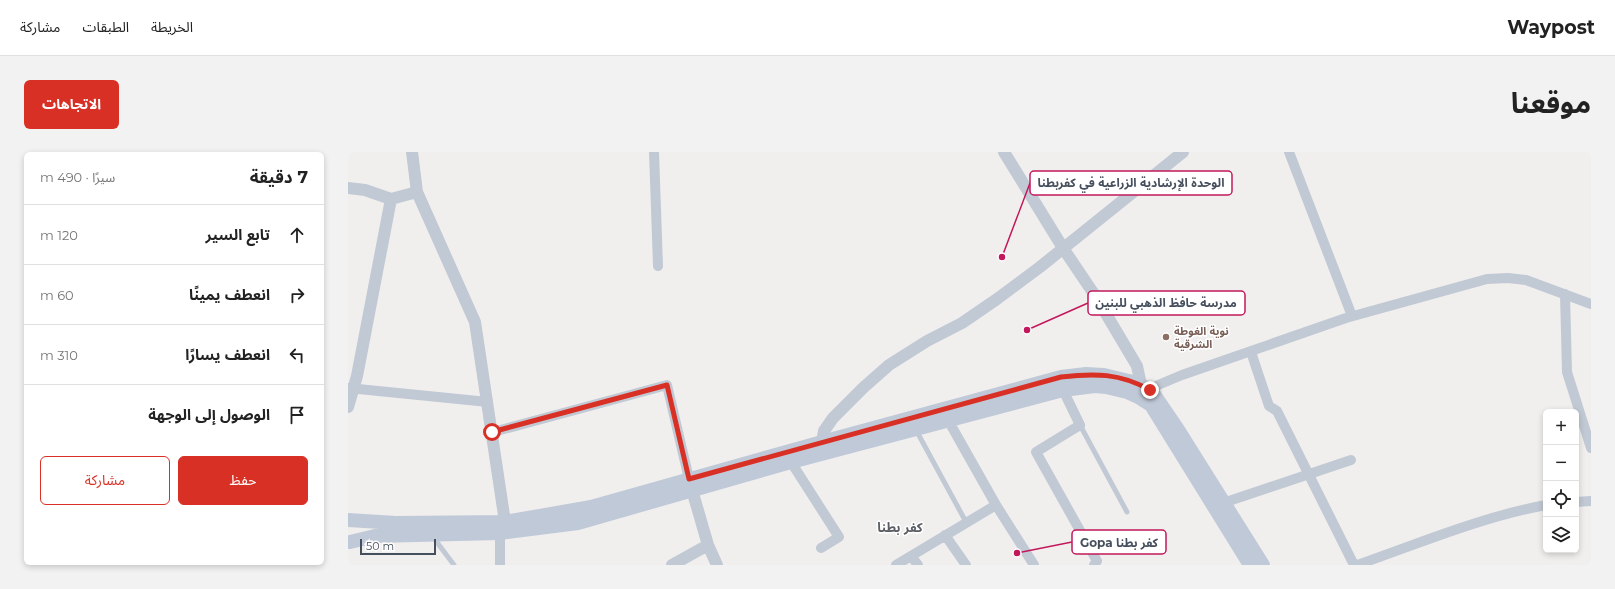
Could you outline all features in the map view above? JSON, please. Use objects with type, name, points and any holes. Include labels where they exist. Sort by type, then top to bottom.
[{"type":"main road","points":[[690,485],[822,442],[1061,377],[1086,374],[1104,374],[1146,388],[1177,428],[1263,565]]},
{"type":"main road","points":[[349,540],[375,536],[431,534],[503,527],[791,462],[1063,390],[1094,386],[1127,392],[1151,405],[1250,565]]},
{"type":"main road","points":[[348,520],[503,527]]},
{"type":"street","points":[[412,152],[417,192],[475,322],[488,402],[503,527],[500,565]]},
{"type":"street","points":[[654,152],[658,266]]},
{"type":"street","points":[[1004,152],[1063,248],[1096,297],[1137,366],[1146,388],[1352,316],[1487,280],[1508,278],[1526,280],[1591,304]]},
{"type":"street","points":[[822,442],[824,431],[833,418],[889,365],[927,341],[962,323],[997,299],[1183,152]]},
{"type":"street","points":[[1290,152],[1352,316]]},
{"type":"street","points":[[348,188],[365,190],[391,199],[417,192]]},
{"type":"street","points":[[348,407],[350,389],[391,199]]},
{"type":"street","points":[[1565,294],[1567,372],[1591,448]]},
{"type":"street","points":[[1251,352],[1269,406],[1277,411],[1356,565],[1474,523],[1543,505]]},
{"type":"street","points":[[492,432],[667,385],[690,485],[708,545],[717,565]]},
{"type":"street","points":[[350,389],[488,402]]},
{"type":"street","points":[[1063,390],[1080,425],[1036,452],[1096,561],[1094,565]]},
{"type":"street","points":[[948,420],[996,505],[1034,565]]},
{"type":"street","points":[[1223,503],[1351,460]]},
{"type":"street","points":[[791,462],[839,536],[821,548]]},
{"type":"street","points":[[1579,502],[1591,501]]},
{"type":"street","points":[[896,565],[996,505]]},
{"type":"street","points":[[945,535],[966,565]]},
{"type":"street","points":[[672,565],[708,545]]},
{"type":"street","points":[[912,556],[918,565]]},
{"type":"lane","points":[[1080,425],[1127,512]]},
{"type":"lane","points":[[916,429],[966,522]]},
{"type":"lane","points":[[431,534],[454,565]]},
{"type":"place","name":"الوحدة الإرشادية الزراعية في كفربطنا","points":[[1002,257]]},
{"type":"place","name":"مدرسة حافظ الذهبي للبنين","points":[[1027,330]]},
{"type":"place","name":"نوية الغوطة الشرقية","points":[[1166,337]]},
{"type":"place","name":"Gopa كفر بطنا","points":[[1017,553]]},
{"type":"district","name":"كفر بطنا","points":[[900,527]]},
{"type":"route","points":[[492,432],[667,385],[689,479],[1061,377],[1086,374],[1104,374],[1133,382],[1150,390]]}]
